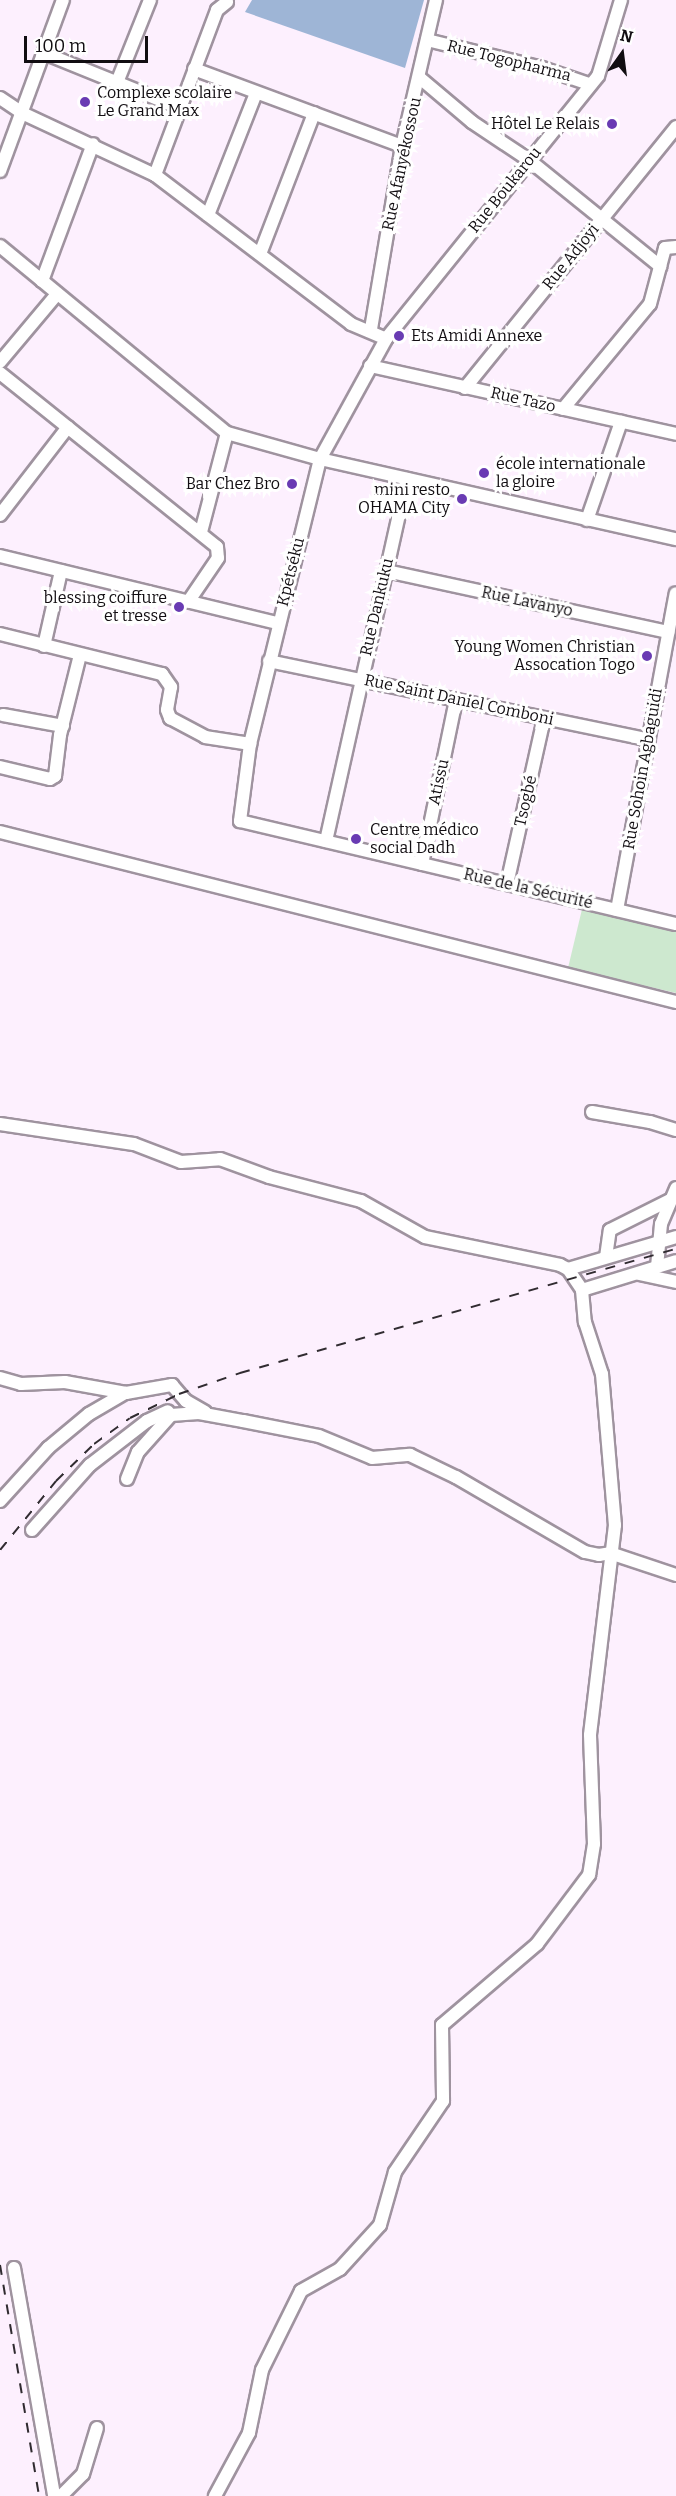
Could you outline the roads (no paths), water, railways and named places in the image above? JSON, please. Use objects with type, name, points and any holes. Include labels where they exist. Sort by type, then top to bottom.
[{"type":"street","points":[[0,171],[63,0]]},
{"type":"street","points":[[118,80],[150,0]]},
{"type":"street","name":"Rue Afanyékossou","points":[[371,329],[402,146],[420,78],[436,0]]},
{"type":"street","name":"Rue Boukarou","points":[[386,339],[589,84],[598,76],[621,0]]},
{"type":"street","points":[[154,175],[217,10],[227,2]]},
{"type":"street","name":"Rue Togopharma","points":[[428,40],[542,68],[589,84]]},
{"type":"street","points":[[44,53],[118,80],[180,108]]},
{"type":"street","points":[[195,69],[402,146]]},
{"type":"street","points":[[420,78],[472,122],[529,160],[660,266]]},
{"type":"street","points":[[208,215],[256,93]]},
{"type":"street","points":[[0,98],[22,113],[93,144],[154,175],[351,324],[371,329],[386,339]]},
{"type":"street","points":[[260,254],[314,113]]},
{"type":"street","name":"Rue Adjoyi","points":[[465,388],[676,127]]},
{"type":"street","points":[[42,281],[93,144]]},
{"type":"street","points":[[0,246],[227,433],[320,459],[676,539]]},
{"type":"street","points":[[563,409],[650,304],[666,246],[676,247]]},
{"type":"street","points":[[0,362],[57,294]]},
{"type":"street","name":"Kpétséku","points":[[240,821],[250,744],[277,623],[320,459],[386,339]]},
{"type":"street","name":"Rue Tazo","points":[[370,366],[675,434]]},
{"type":"street","points":[[0,373],[217,547],[218,558],[188,602]]},
{"type":"street","points":[[675,434],[676,420]]},
{"type":"street","points":[[587,520],[621,422]]},
{"type":"street","points":[[0,515],[68,427]]},
{"type":"street","points":[[201,532],[227,433]]},
{"type":"street","name":"Rue Dankuku","points":[[326,841],[360,680],[407,479]]},
{"type":"street","points":[[0,556],[277,623]]},
{"type":"street","points":[[44,645],[61,571]]},
{"type":"street","name":"Rue Lavanyo","points":[[386,571],[669,632]]},
{"type":"street","name":"Rue Sohoin Agbaguidi","points":[[617,910],[676,592]]},
{"type":"street","points":[[0,634],[162,674],[171,687],[167,710],[170,718],[205,737],[250,744]]},
{"type":"street","points":[[0,767],[52,778],[59,766],[63,726],[80,655]]},
{"type":"street","name":"Rue Saint Daniel Comboni","points":[[269,661],[649,740]]},
{"type":"street","points":[[662,667],[676,669]]},
{"type":"street","name":"Atissu","points":[[422,864],[456,700]]},
{"type":"street","points":[[3,715],[63,726]]},
{"type":"street","name":"Tsogbé","points":[[507,884],[544,718]]},
{"type":"street","name":"Rue de la Sécurité","points":[[240,821],[676,924]]},
{"type":"street","points":[[0,832],[676,1002]]},
{"type":"street","points":[[592,1113],[650,1122],[676,1130]]},
{"type":"street","points":[[0,1124],[134,1144],[181,1162],[220,1159],[268,1177],[361,1202],[425,1237],[568,1269],[676,1237]]},
{"type":"street","points":[[657,1267],[658,1242],[670,1200],[676,1188]]},
{"type":"street","points":[[606,1257],[610,1230],[670,1200]]},
{"type":"street","points":[[582,1290],[676,1261]]},
{"type":"street","points":[[215,2496],[249,2433],[262,2370],[301,2291],[340,2269],[380,2225],[395,2172],[443,2102],[442,2025],[537,1944],[589,1875],[594,1844],[590,1735],[615,1525],[602,1374],[585,1322],[582,1290],[568,1269]]},
{"type":"street","points":[[635,1273],[676,1282]]},
{"type":"street","points":[[0,1378],[21,1384],[65,1382],[126,1393]]},
{"type":"street","points":[[0,1501],[48,1448],[88,1414],[126,1393],[171,1385],[186,1401],[211,1416]]},
{"type":"street","points":[[32,1530],[90,1465],[147,1421],[186,1401]]},
{"type":"street","points":[[127,1479],[138,1452],[171,1415],[211,1416],[318,1436],[372,1458],[410,1455],[456,1477],[585,1552],[599,1556],[610,1553],[676,1575]]},
{"type":"street","points":[[14,2268],[54,2496]]},
{"type":"street","points":[[61,2496],[83,2475],[97,2428]]},
{"type":"water","points":[[252,0],[424,0],[405,68],[245,12]]},
{"type":"railway","points":[[0,1550],[56,1481],[94,1444],[130,1418],[179,1394],[240,1373],[676,1249]]},
{"type":"railway","points":[[0,2265],[39,2496]]},
{"type":"place","name":"Complexe scolaire Le Grand Max","points":[[85,102]]},
{"type":"place","name":"Hôtel Le Relais","points":[[612,124]]},
{"type":"place","name":"Ets Amidi Annexe","points":[[399,336]]},
{"type":"place","name":"école internationale la gloire","points":[[484,473]]},
{"type":"place","name":"Bar Chez Bro","points":[[292,484]]},
{"type":"place","name":"mini resto OHAMA City","points":[[462,499]]},
{"type":"place","name":"blessing coiffure et tresse","points":[[179,607]]},
{"type":"place","name":"Young Women Christian Assocation Togo","points":[[647,656]]},
{"type":"place","name":"Centre médico social Dadh","points":[[356,839]]}]
